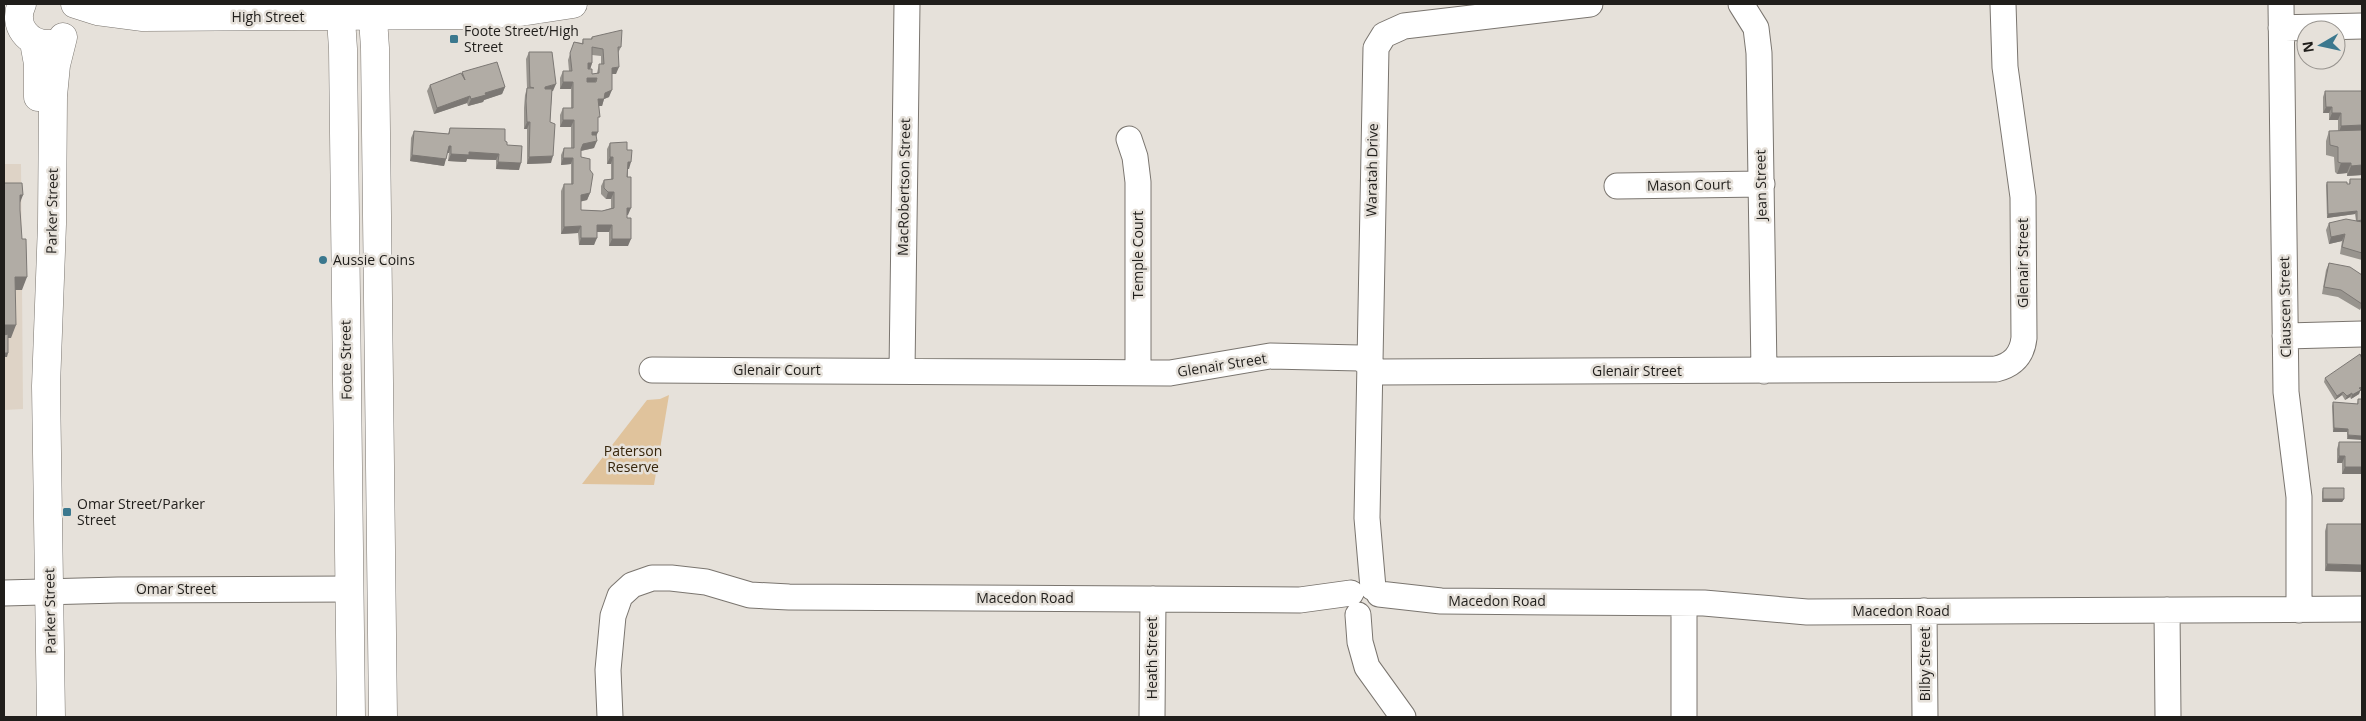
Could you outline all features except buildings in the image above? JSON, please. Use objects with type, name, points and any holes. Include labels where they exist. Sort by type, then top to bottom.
[{"type":"main road","name":"Parker Street","points":[[51,717],[46,386],[52,224],[53,96],[58,54],[72,20],[69,4]]},
{"type":"main road","name":"High Street","points":[[75,4],[97,11],[143,17]]},
{"type":"main road","name":"High Street","points":[[18,20],[49,44],[65,35],[93,25],[143,17],[340,10],[506,14],[572,4]]},
{"type":"main road","name":"Foote Street","points":[[340,10],[343,49],[351,717]]},
{"type":"main road","points":[[372,10],[375,48],[382,717]]},
{"type":"main road","name":"Parker Street","points":[[18,20],[38,64],[36,262],[46,386]]},
{"type":"street","name":"MacRobertson Street","points":[[902,371],[907,4]]},
{"type":"street","name":"Waratah Drive","points":[[1403,717],[1374,677],[1363,657],[1374,54],[1384,35],[1404,26],[1590,4]]},
{"type":"street","name":"Jean Street","points":[[1741,4],[1751,19],[1758,39],[1764,371]]},
{"type":"street","name":"Glenair Street","points":[[902,371],[1181,372],[1270,356],[1360,358],[1379,372],[1996,369],[2012,364],[2021,351],[2024,338],[2023,197],[2005,67],[2004,4]]},
{"type":"street","points":[[2281,16],[2362,26]]},
{"type":"street","name":"Clauscen Street","points":[[2281,16],[2286,404],[2299,497],[2299,610]]},
{"type":"street","name":"Temple Court","points":[[1129,139],[1138,182],[1138,373]]},
{"type":"street","name":"Mason Court","points":[[1617,186],[1762,184]]},
{"type":"street","points":[[2285,336],[2362,334]]},
{"type":"street","name":"Glenair Court","points":[[652,370],[902,371]]},
{"type":"street","name":"Macedon Road","points":[[610,717],[608,670],[615,606],[625,590],[640,581],[671,578],[706,582],[750,595],[789,597],[1684,603],[1801,612],[2362,609]]},
{"type":"street","name":"Omar Street","points":[[4,593],[349,589]]},
{"type":"street","name":"Heath Street","points":[[1152,717],[1153,599]]},
{"type":"street","points":[[1684,603],[1684,717]]},
{"type":"street","points":[[2168,610],[2168,717]]},
{"type":"street","name":"Bilby Street","points":[[1924,612],[1925,717]]},
{"type":"shaded area","points":[[4,164],[21,164],[23,409],[4,410]]},
{"type":"green space","name":"Paterson Reserve","points":[[669,395],[654,485],[582,484],[647,400],[660,399]]},
{"type":"place","name":"Foote Street/High Street","points":[[454,39]]},
{"type":"place","name":"Aussie Coins","points":[[323,260]]},
{"type":"place","name":"Omar Street/Parker Street","points":[[67,512]]}]
